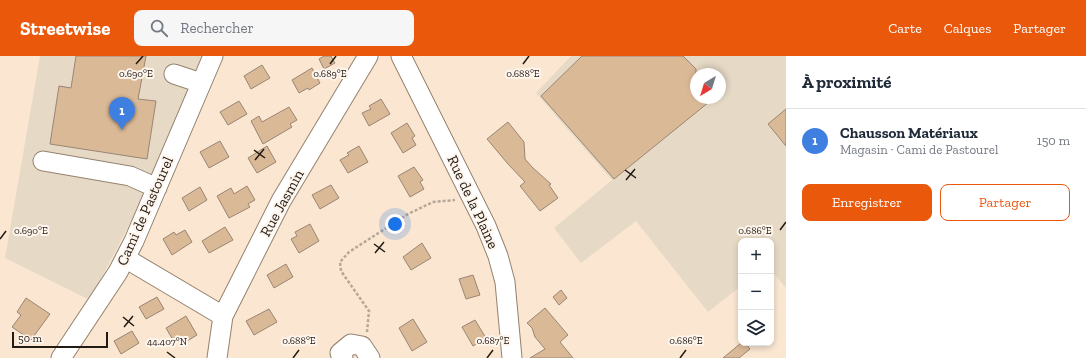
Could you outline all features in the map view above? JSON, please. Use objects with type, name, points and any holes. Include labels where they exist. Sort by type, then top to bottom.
[{"type":"street","name":"Cami de Pastourel","points":[[61,358],[118,272],[134,241],[213,56]]},
{"type":"street","name":"Rue Jasmin","points":[[217,358],[223,316],[281,202],[368,56]]},
{"type":"street","name":"Rue de la Plaine","points":[[401,56],[486,226],[498,256],[505,282],[512,358]]},
{"type":"street","points":[[174,74],[201,83]]},
{"type":"street","points":[[43,161],[130,176],[157,188]]},
{"type":"street","points":[[125,258],[223,316]]},
{"type":"street","points":[[343,358],[340,353],[351,344],[366,352]]},
{"type":"path","points":[[366,352],[368,311],[341,271],[340,262],[349,252],[408,214],[434,202],[454,200]]},
{"type":"shaded area","points":[[40,56],[203,56],[141,202],[90,300],[5,258]]},
{"type":"shaded area","points":[[571,56],[786,56],[786,288],[774,274],[774,238],[738,238],[738,288],[708,312],[636,221],[581,263],[554,228],[612,180],[536,93]]},
{"type":"building","points":[[76,56],[146,56],[138,99],[156,101],[147,159],[50,144],[59,86],[71,88]]},
{"type":"building","points":[[324,56],[331,56],[335,63],[324,69],[319,59]]},
{"type":"building","points":[[582,56],[683,56],[695,68],[690,68],[690,104],[707,104],[614,179],[541,96]]},
{"type":"building","points":[[262,65],[270,78],[251,89],[244,76]]},
{"type":"building","points":[[312,68],[320,83],[309,90],[308,88],[299,93],[292,80]]},
{"type":"building","points":[[381,99],[390,114],[369,126],[362,113],[371,109],[369,106]]},
{"type":"building","points":[[239,101],[247,114],[228,125],[220,112]]},
{"type":"building","points":[[289,107],[297,120],[290,124],[292,127],[263,144],[251,121],[259,116],[262,122]]},
{"type":"building","points":[[786,109],[786,146],[768,124]]},
{"type":"building","points":[[508,122],[524,142],[525,159],[551,184],[549,185],[558,198],[540,211],[520,186],[525,182],[487,139]]},
{"type":"building","points":[[407,123],[415,136],[412,138],[416,145],[403,153],[391,133]]},
{"type":"building","points":[[220,141],[229,157],[209,168],[200,152]]},
{"type":"building","points":[[267,146],[276,162],[257,173],[248,158]]},
{"type":"building","points":[[359,146],[368,162],[348,173],[340,160],[349,155],[347,153]]},
{"type":"building","points":[[414,167],[423,180],[420,182],[424,189],[410,197],[398,176]]},
{"type":"building","points":[[331,185],[339,198],[320,209],[312,195]]},
{"type":"building","points":[[247,186],[255,200],[248,204],[250,207],[229,218],[217,196],[231,188],[234,194]]},
{"type":"building","points":[[200,187],[207,200],[189,211],[182,198]]},
{"type":"building","points":[[310,224],[319,241],[299,253],[291,239],[297,236],[295,232]]},
{"type":"building","points":[[225,227],[233,240],[209,253],[202,241]]},
{"type":"building","points":[[185,230],[192,242],[172,255],[163,239],[174,232],[176,235]]},
{"type":"building","points":[[422,243],[431,258],[411,270],[403,257]]},
{"type":"building","points":[[286,264],[293,277],[274,288],[267,275]]},
{"type":"building","points":[[473,275],[480,295],[466,299],[459,279]]},
{"type":"building","points":[[561,290],[567,298],[559,305],[553,297]]},
{"type":"building","points":[[157,297],[164,309],[146,319],[139,307]]},
{"type":"building","points":[[26,298],[50,314],[31,340],[12,327],[21,315],[17,312]]},
{"type":"building","points":[[545,308],[568,335],[560,342],[573,358],[530,358],[545,349],[535,337],[532,328],[527,323]]},
{"type":"building","points":[[269,309],[277,322],[254,335],[246,321]]},
{"type":"building","points":[[186,316],[197,335],[184,343],[180,336],[173,340],[166,328]]},
{"type":"building","points":[[413,319],[427,342],[412,351],[399,328]]},
{"type":"building","points":[[475,320],[486,338],[473,346],[462,327]]},
{"type":"building","points":[[132,331],[139,343],[121,354],[114,341]]},
{"type":"building","points":[[738,346],[748,346],[750,349],[739,358],[723,358]]},
{"type":"place","name":"Chausson Matériaux","points":[[122,130]]}]
